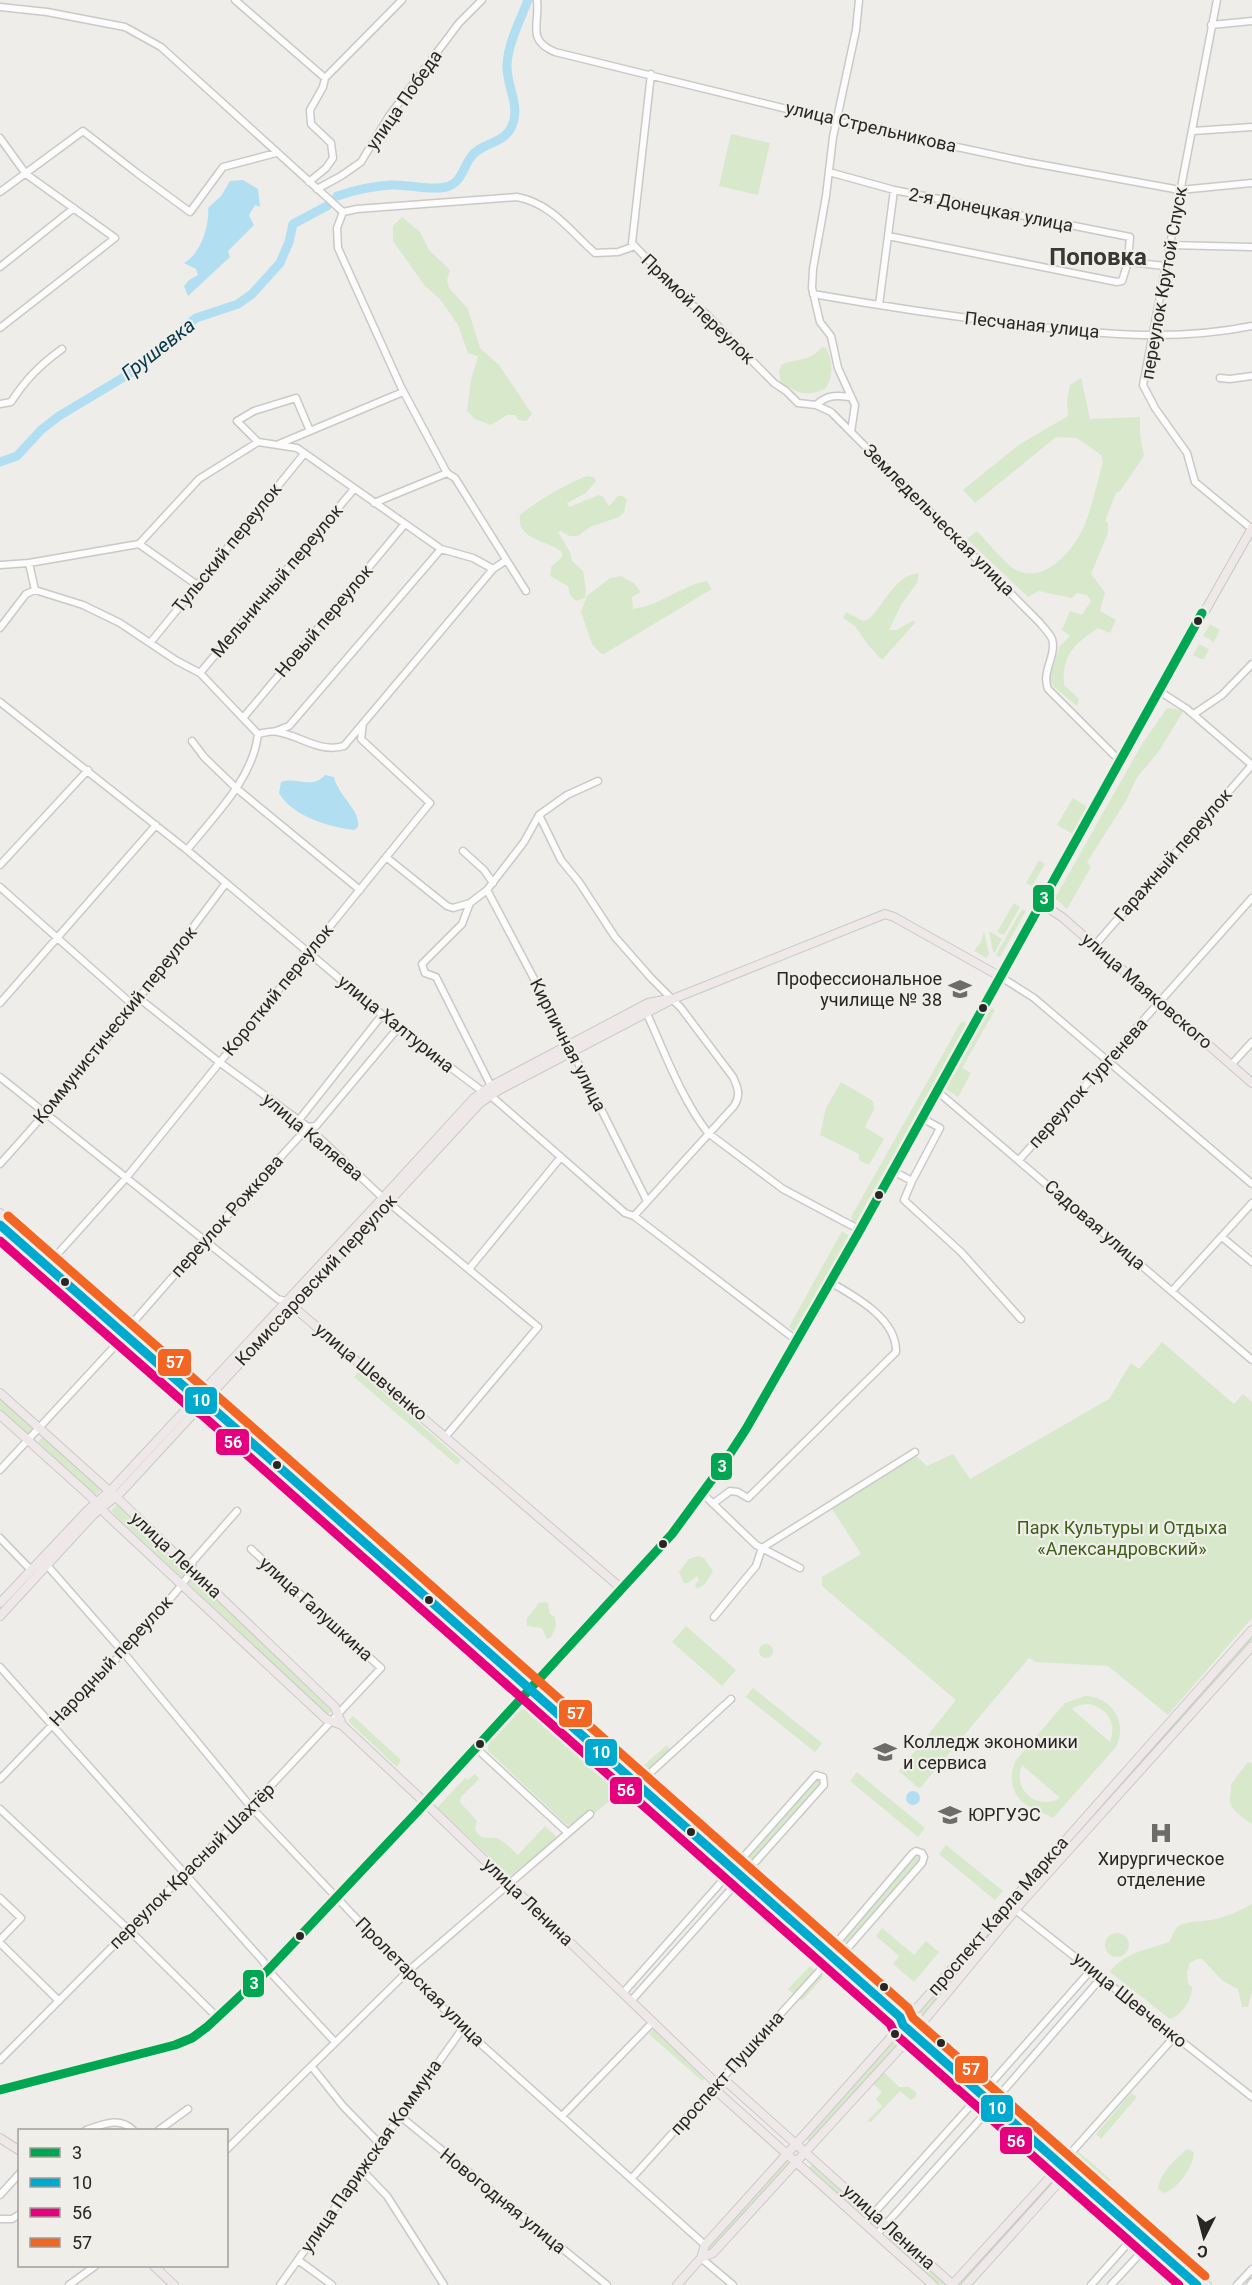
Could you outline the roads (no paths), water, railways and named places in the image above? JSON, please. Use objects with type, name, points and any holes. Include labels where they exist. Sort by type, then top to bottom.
[{"type":"main road","points":[[0,2090],[175,2045],[192,2038],[268,1970],[477,1748],[672,1534],[746,1429],[1001,977],[1039,902],[1252,529]]},
{"type":"main road","name":"улица Маяковского","points":[[1039,902],[1062,917],[1095,945],[1252,1083]]},
{"type":"main road","name":"Комиссаровский переулок","points":[[386,1200],[482,1091],[647,1014],[674,999],[885,914],[1001,977]]},
{"type":"main road","name":"Комиссаровский переулок","points":[[0,1616],[44,1562],[203,1400],[289,1303],[480,1103],[648,1003],[662,999],[674,999]]},
{"type":"main road","points":[[0,1213],[53,1259],[203,1400],[995,2102],[1207,2285]]},
{"type":"main road","points":[[0,1225],[127,1331]]},
{"type":"main road","name":"улица Шевченко","points":[[289,1303],[621,1588]]},
{"type":"main road","name":"улица Ленина","points":[[0,1393],[112,1494],[335,1707],[342,1725]]},
{"type":"main road","name":"улица Ленина","points":[[0,1415],[332,1722],[342,1725],[716,2082],[720,2094],[933,2285]]},
{"type":"main road","name":"Комиссаровский переулок","points":[[0,1603],[31,1570],[44,1562]]},
{"type":"main road","name":"проспект Карла Маркса","points":[[677,2285],[701,2258],[705,2245],[1252,1630]]},
{"type":"main road","name":"проспект Карла Маркса","points":[[701,2258],[713,2253],[915,2030],[1015,1910],[1252,1646]]},
{"type":"main road","name":"улица Ленина","points":[[716,2082],[729,2084],[952,2285]]},
{"type":"main road","points":[[0,2138],[18,2150]]},
{"type":"main road","points":[[1064,2162],[1069,2171],[1197,2285]]},
{"type":"main road","points":[[952,2285],[1064,2162]]},
{"type":"main road","points":[[966,2285],[1069,2171]]},
{"type":"main road","points":[[156,2267],[174,2285]]},
{"type":"street","points":[[235,0],[325,78]]},
{"type":"street","points":[[309,182],[326,168],[333,158],[331,143],[311,124],[310,110],[323,87],[325,78],[402,0]]},
{"type":"street","name":"улица Победа","points":[[317,189],[361,162],[389,116],[459,23],[482,0]]},
{"type":"street","name":"улица Стрельникова","points":[[537,0],[538,40],[544,48],[555,52],[836,121],[1027,162],[1180,190],[1252,183]]},
{"type":"street","name":"Земледельческая улица","points":[[860,0],[856,30],[836,121],[813,269],[813,294],[820,322],[831,336],[838,368],[849,397],[855,405],[851,432],[1040,623],[1052,638],[1053,647],[1045,680],[1048,689],[1121,762]]},
{"type":"street","name":"переулок Крутой Спуск","points":[[1216,0],[1143,385],[1155,408],[1187,453],[1195,482],[1252,529]]},
{"type":"street","points":[[0,7],[47,12],[125,27],[161,47],[343,212]]},
{"type":"street","points":[[1211,25],[1252,21]]},
{"type":"street","name":"Прямой переулок","points":[[651,74],[632,243],[690,304],[704,312],[774,383],[798,403],[816,405],[831,412],[851,432]]},
{"type":"street","points":[[1192,131],[1252,127]]},
{"type":"street","points":[[0,192],[83,131],[190,212],[223,167],[276,153]]},
{"type":"street","points":[[0,138],[26,174],[115,238],[0,328]]},
{"type":"street","name":"2-я Донецкая улица","points":[[829,172],[894,190],[1130,237],[1128,262]]},
{"type":"street","points":[[879,305],[894,190]]},
{"type":"street","points":[[343,212],[517,196],[531,199],[541,205],[572,229],[595,253],[618,252],[635,246]]},
{"type":"street","points":[[0,267],[74,208]]},
{"type":"street","points":[[343,212],[337,228],[339,248],[403,392],[447,473],[455,478],[505,561],[526,591]]},
{"type":"street","points":[[888,236],[1116,282],[1122,281],[1128,262],[1165,266]]},
{"type":"street","points":[[1169,245],[1252,247]]},
{"type":"street","name":"Песчаная улица","points":[[813,294],[1049,328],[1151,337],[1204,334],[1252,326]]},
{"type":"street","points":[[0,404],[11,402],[24,381],[39,366],[62,349]]},
{"type":"street","points":[[1220,378],[1252,376]]},
{"type":"street","points":[[277,445],[403,392]]},
{"type":"street","points":[[816,405],[824,398],[833,395],[849,397]]},
{"type":"street","points":[[310,431],[296,398],[254,411],[237,421],[258,442],[297,448],[441,549],[473,558],[493,569]]},
{"type":"street","points":[[0,565],[29,563],[139,544],[199,479],[258,442]]},
{"type":"street","name":"Тульский переулок","points":[[150,643],[304,454]]},
{"type":"street","points":[[374,503],[447,473]]},
{"type":"street","name":"Мельничный переулок","points":[[200,673],[354,489]]},
{"type":"street","name":"Новый переулок","points":[[243,718],[404,525]]},
{"type":"street","points":[[139,544],[197,585]]},
{"type":"street","points":[[258,734],[289,726],[441,549]]},
{"type":"street","points":[[276,731],[308,744],[333,749],[344,746],[493,569],[505,561]]},
{"type":"street","points":[[29,563],[35,590]]},
{"type":"street","points":[[0,628],[26,594],[35,590],[83,605],[120,622],[177,661],[200,673],[258,734]]},
{"type":"street","points":[[1194,714],[1222,695],[1252,664]]},
{"type":"street","points":[[1159,691],[1194,714],[1252,765]]},
{"type":"street","name":"улица Халтурина","points":[[0,702],[187,850],[398,1028],[491,1096],[625,1213],[634,1216],[796,1340]]},
{"type":"street","name":"Короткий переулок","points":[[53,1259],[126,1178],[430,803],[362,739],[363,723]]},
{"type":"street","points":[[187,850],[236,788],[254,758],[258,734]]},
{"type":"street","points":[[192,741],[204,757],[236,788],[360,890]]},
{"type":"street","name":"Гаражный переулок","points":[[1095,945],[1252,765]]},
{"type":"street","points":[[0,865],[88,770]]},
{"type":"street","points":[[386,857],[447,906],[453,908],[470,903],[493,883],[524,842],[539,815],[567,795],[598,781]]},
{"type":"street","points":[[539,815],[561,860],[579,882],[615,937],[651,978],[674,999],[733,1077],[737,1086],[738,1100],[734,1106],[634,1216]]},
{"type":"street","points":[[0,1003],[156,825]]},
{"type":"street","points":[[463,851],[484,870],[493,883]]},
{"type":"street","name":"Коммунистический переулок","points":[[0,1164],[46,1114],[140,999],[226,883]]},
{"type":"street","points":[[0,887],[134,1006]]},
{"type":"street","name":"Кирпичная улица","points":[[487,890],[571,1049],[647,1201]]},
{"type":"street","name":"переулок Тургенева","points":[[1019,1160],[1252,898]]},
{"type":"street","name":"улица Халтурина","points":[[470,903],[462,924],[422,964],[426,973],[436,977],[450,1001],[491,1086]]},
{"type":"street","points":[[1001,977],[1034,998],[1252,1185]]},
{"type":"street","name":"улица Каляева","points":[[140,999],[219,1062],[308,1127],[386,1200],[538,1328],[446,1436]]},
{"type":"street","points":[[647,1014],[700,1123],[708,1133],[783,1189],[860,1230]]},
{"type":"street","points":[[298,1120],[382,1015]]},
{"type":"street","name":"переулок Рожкова","points":[[0,1470],[29,1441],[204,1241],[308,1127],[316,1126],[398,1028]]},
{"type":"street","points":[[1231,1065],[1252,1042]]},
{"type":"street","name":"улица Шевченко","points":[[0,1077],[278,1299],[289,1303]]},
{"type":"street","name":"Садовая улица","points":[[937,1091],[1252,1360]]},
{"type":"street","points":[[922,1118],[940,1128],[904,1200],[961,1252],[1021,1319]]},
{"type":"street","points":[[469,1269],[561,1156]]},
{"type":"street","points":[[893,1171],[912,1181]]},
{"type":"street","points":[[1172,1291],[1252,1203]]},
{"type":"street","points":[[1222,1237],[1252,1262]]},
{"type":"street","points":[[714,1503],[730,1491],[738,1492],[748,1498],[896,1352],[895,1335],[883,1320],[830,1282]]},
{"type":"street","points":[[714,1617],[756,1566],[762,1548],[915,1452]]},
{"type":"street","points":[[702,1492],[756,1545],[800,1568]]},
{"type":"street","name":"Народный переулок","points":[[0,1779],[123,1652],[182,1584],[192,1569],[193,1561],[237,1511]]},
{"type":"street","points":[[0,1538],[31,1570]]},
{"type":"street","name":"улица Галушкина","points":[[251,1549],[381,1668]]},
{"type":"street","name":"Пролетарская улица","points":[[44,1562],[123,1652],[251,1807],[407,1972],[463,2028],[705,2245]]},
{"type":"street","points":[[0,1667],[263,1961],[268,1970],[335,2042]]},
{"type":"street","name":"переулок Красный Шахтёр","points":[[0,2060],[251,1807],[381,1668]]},
{"type":"street","points":[[638,1784],[730,1699]]},
{"type":"street","points":[[477,1748],[568,1833]]},
{"type":"street","points":[[623,1993],[816,1776],[823,1776],[824,1785],[631,2001]]},
{"type":"street","points":[[0,1809],[129,1930],[217,2017]]},
{"type":"street","points":[[228,2148],[407,1972],[590,1814]]},
{"type":"street","name":"проспект Пушкина","points":[[631,2179],[716,2082],[823,1967],[836,1961],[922,1863],[924,1857],[922,1853],[913,1853],[828,1953],[823,1967]]},
{"type":"street","points":[[0,1898],[21,1918],[0,1942],[59,2001]]},
{"type":"street","name":"улица Шевченко","points":[[1008,1904],[1252,2097]]},
{"type":"street","points":[[865,2223],[1092,1969]]},
{"type":"street","points":[[877,2234],[995,2102],[1102,1977]]},
{"type":"street","points":[[562,2116],[653,2022]]},
{"type":"street","name":"улица Парижская Коммуна","points":[[280,2285],[463,2028]]},
{"type":"street","points":[[1064,2162],[1175,2036]]},
{"type":"street","points":[[312,2067],[343,2106],[379,2143]]},
{"type":"street","points":[[160,2129],[188,2109]]},
{"type":"street","name":"Новогодняя улица","points":[[399,2116],[607,2285]]},
{"type":"street","points":[[89,2129],[115,2121],[124,2123],[132,2129]]},
{"type":"street","points":[[361,2169],[387,2196],[444,2285]]},
{"type":"street","points":[[0,2196],[18,2175]]},
{"type":"street","points":[[0,2219],[12,2219],[18,2215]]},
{"type":"street","points":[[1091,2285],[1138,2232]]},
{"type":"street","points":[[1112,2285],[1150,2243]]},
{"type":"street","points":[[701,2258],[733,2285]]},
{"type":"street","points":[[297,2259],[332,2285]]},
{"type":"street","points":[[69,2285],[92,2267]]},
{"type":"street","points":[[1237,2285],[1252,2269]]},
{"type":"water","points":[[243,180],[258,189],[260,207],[255,205],[249,215],[254,225],[228,251],[230,257],[188,296],[184,286],[198,275],[196,269],[184,263],[195,253],[203,239],[208,208],[221,196],[230,181]]},
{"type":"water","points":[[325,775],[334,777],[336,784],[353,809],[358,821],[358,827],[354,830],[312,819],[293,808],[279,793],[281,782],[293,780],[315,782]]},
{"type":"water","points":[[910,1791],[916,1791],[920,1798],[916,1805],[910,1805],[906,1801],[906,1795]]},
{"type":"waterway","name":"Грушевка","points":[[337,196],[384,186],[446,187],[458,179],[475,152],[507,133],[511,128],[515,112],[507,73],[508,57],[528,0]]},
{"type":"waterway","name":"Грушевка","points":[[0,462],[17,456],[41,430],[59,416],[134,371],[196,318],[238,304],[252,294],[280,263],[289,242],[293,224],[327,206]]},
{"type":"place","name":"Профессиональное училище № 38","points":[[960,989]]},
{"type":"place","name":"Колледж экономики и сервиса","points":[[885,1752]]},
{"type":"place","name":"ЮРГУЭС","points":[[950,1815]]},
{"type":"place","name":"Хирургическое отделение","points":[[1161,1833]]},
{"type":"district","name":"Поповка","points":[[1098,257]]},
{"type":"park label","name":"Парк Культуры и Отдыха «Александровский»","points":[[1122,1538]]}]
